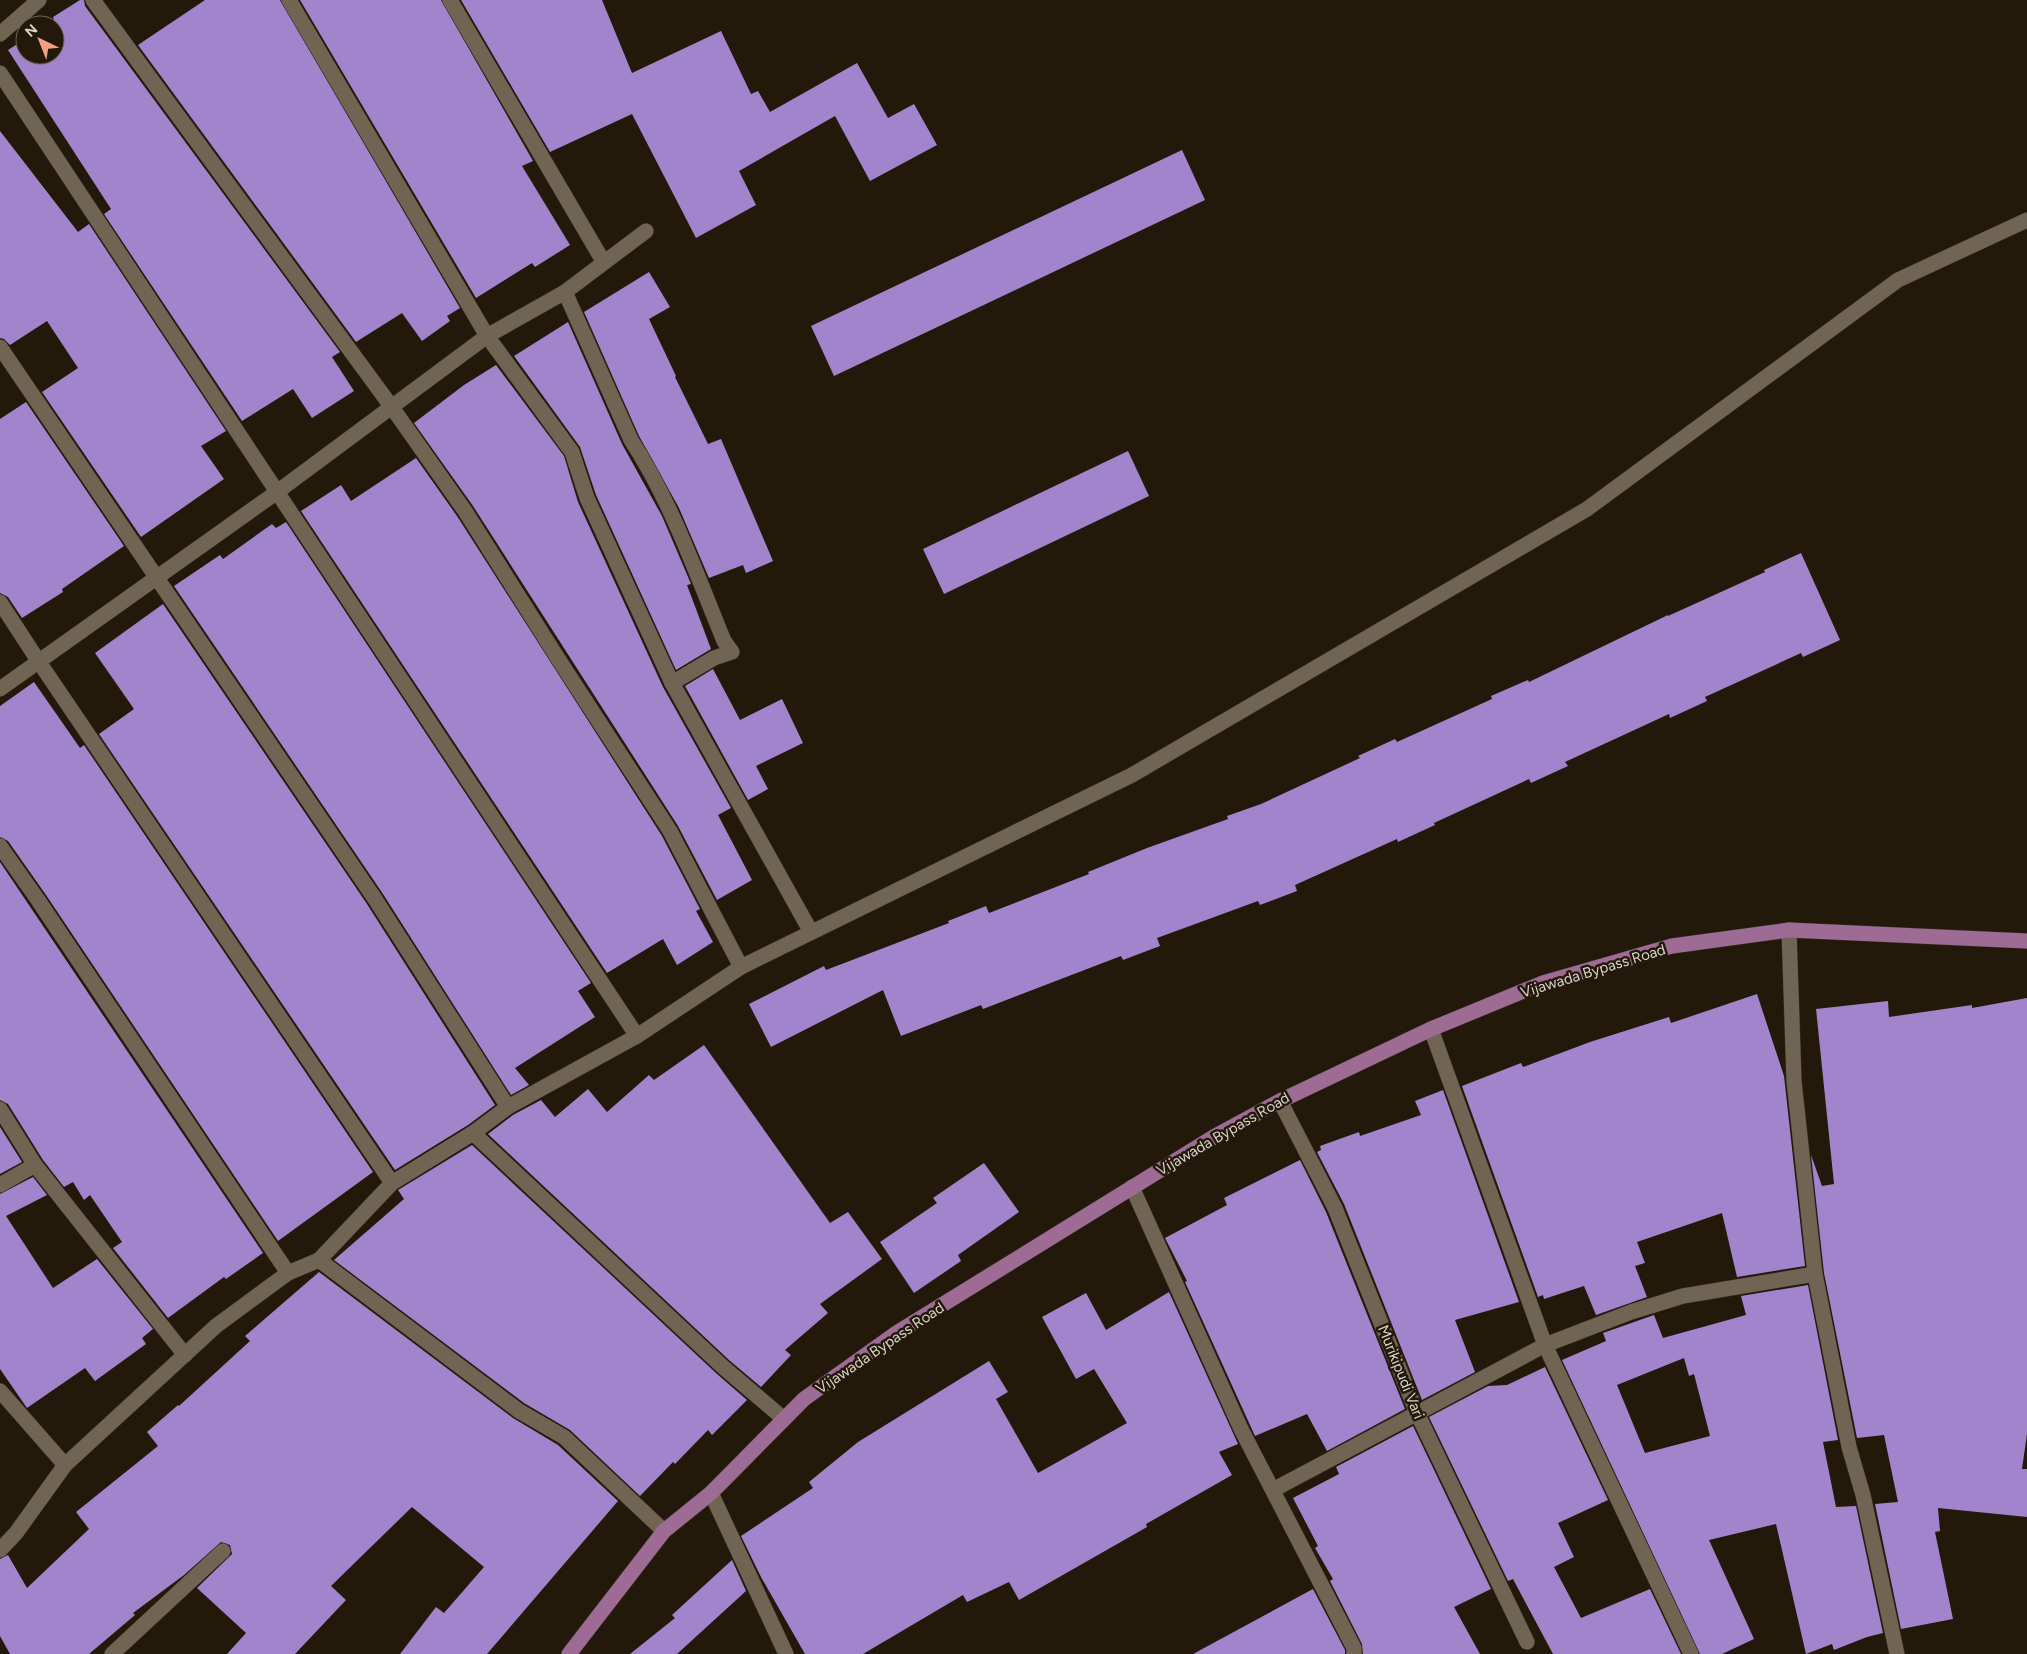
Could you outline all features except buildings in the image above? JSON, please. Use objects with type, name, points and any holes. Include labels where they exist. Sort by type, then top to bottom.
[{"type":"main road","name":"Vijawada Bypass Road","points":[[569,1654],[664,1531],[711,1493],[804,1399],[895,1334],[1217,1135],[1280,1101],[1431,1029],[1543,983],[1672,946],[1789,930],[2027,941]]},
{"type":"street","points":[[0,34],[39,0]]},
{"type":"street","points":[[93,0],[391,406],[465,511],[670,831],[741,967]]},
{"type":"street","points":[[290,0],[487,336],[572,452],[587,498],[672,683],[811,932]]},
{"type":"street","points":[[450,0],[603,261]]},
{"type":"street","points":[[0,73],[637,1036]]},
{"type":"street","points":[[0,1550],[16,1533],[64,1465],[216,1326],[288,1273],[319,1260],[392,1183],[473,1133],[508,1107],[637,1036],[741,967],[1132,775],[1579,514],[1898,280],[2027,220]]},
{"type":"street","points":[[0,689],[277,492],[487,336],[565,292],[603,261],[646,231]]},
{"type":"street","points":[[565,292],[631,440],[644,460],[662,495],[724,641],[732,652],[714,658],[672,683]]},
{"type":"street","points":[[0,347],[375,899],[508,1107]]},
{"type":"street","points":[[0,602],[392,1183]]},
{"type":"street","points":[[0,846],[288,1273]]},
{"type":"street","points":[[1789,930],[1794,1081],[1816,1274],[1850,1448],[1863,1495],[1896,1654]]},
{"type":"street","points":[[1431,1029],[1545,1345],[1691,1654]]},
{"type":"street","name":"Murikipudi Vari","points":[[1280,1101],[1335,1208],[1416,1413],[1526,1642]]},
{"type":"street","points":[[0,1109],[35,1165],[184,1355]]},
{"type":"street","points":[[473,1133],[723,1367],[784,1419]]},
{"type":"street","points":[[0,1185],[35,1165]]},
{"type":"street","points":[[1132,1187],[1241,1429],[1354,1648],[1354,1654]]},
{"type":"street","points":[[319,1260],[519,1411],[564,1437],[664,1531]]},
{"type":"street","points":[[1273,1490],[1545,1345],[1631,1312],[1683,1296],[1816,1274]]},
{"type":"street","points":[[0,1391],[64,1465]]},
{"type":"street","points":[[711,1493],[786,1654]]},
{"type":"street","points":[[112,1654],[223,1551]]}]
